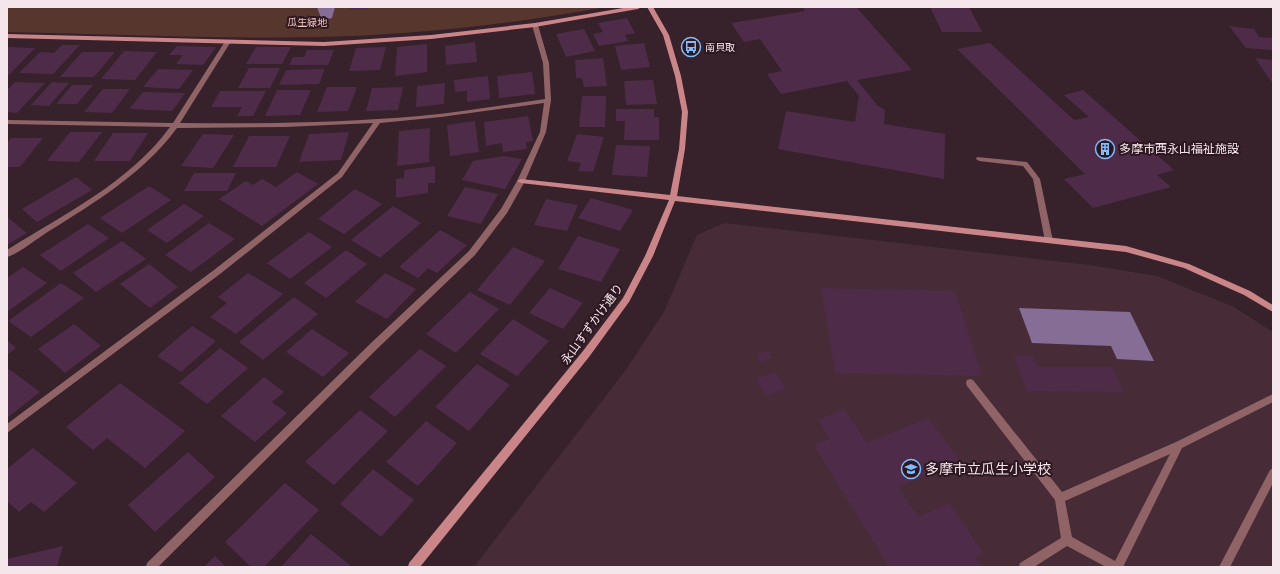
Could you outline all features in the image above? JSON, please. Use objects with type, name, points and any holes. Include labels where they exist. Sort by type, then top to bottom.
[{"type":"street","points":[[7,36],[227,43],[324,44],[432,37],[534,25],[638,7]]},
{"type":"street","name":"永山すずかけ通り","points":[[413,567],[586,354],[626,300],[649,256],[673,198],[682,149],[685,112],[678,76],[666,35],[650,7]]},
{"type":"street","points":[[151,567],[374,346],[472,253],[504,211],[521,181],[543,132],[548,100],[546,63],[534,25]]},
{"type":"street","points":[[7,254],[116,183],[146,159],[174,126],[227,43]]},
{"type":"street","points":[[7,126],[10,122],[174,126],[320,124],[378,121],[462,113],[548,100]]},
{"type":"street","points":[[7,429],[217,272],[340,175],[378,121]]},
{"type":"street","points":[[979,159],[1024,164],[1036,179],[1049,241]]},
{"type":"street","points":[[521,181],[1126,249],[1186,266],[1247,293],[1273,309]]},
{"type":"street","points":[[970,384],[1060,498],[1067,540]]},
{"type":"street","points":[[1060,498],[1179,445],[1273,398]]},
{"type":"street","points":[[1067,540],[1117,567],[1179,445]]},
{"type":"street","points":[[1224,567],[1273,473]]},
{"type":"street","points":[[1024,567],[1067,540]]},
{"type":"shaded area","points":[[317,7],[335,7],[332,18],[324,20],[321,18]]},
{"type":"shaded area","name":"多摩市立瓜生小学校","points":[[724,223],[1089,265],[1157,276],[1232,306],[1273,332],[1273,567],[474,567],[625,371],[664,312],[697,235]]},
{"type":"shaded area","points":[[1019,308],[1130,312],[1154,361],[1117,359],[1111,346],[1032,343]]},
{"type":"green space","name":"瓜生緑地","points":[[7,7],[606,7],[535,19],[464,28],[393,34],[321,37],[204,37],[7,32]]},
{"type":"building","points":[[351,7],[369,7],[368,9],[350,10]]},
{"type":"building","points":[[802,7],[856,7],[912,70],[857,80],[877,105],[885,110],[884,124],[945,134],[944,179],[778,149],[786,111],[855,122],[859,96],[847,81],[781,94],[767,74],[782,71],[760,39],[744,42],[731,23],[805,11]]},
{"type":"building","points":[[930,7],[969,7],[982,32],[942,32]]},
{"type":"building","points":[[627,18],[635,33],[625,35],[628,41],[599,46],[593,34],[603,32],[598,23]]},
{"type":"building","points":[[1229,26],[1254,29],[1259,37],[1273,38],[1273,50],[1246,48]]},
{"type":"building","points":[[584,29],[595,51],[566,57],[556,34]]},
{"type":"building","points":[[475,42],[477,62],[446,65],[445,46]]},
{"type":"building","points":[[644,43],[650,67],[621,70],[615,46]]},
{"type":"building","name":"多摩市西永山福祉施設","points":[[990,43],[1074,120],[1089,117],[1064,95],[1083,90],[1174,170],[1157,175],[1171,187],[1093,208],[1064,179],[1085,174],[957,49]]},
{"type":"building","points":[[427,44],[427,72],[395,76],[397,47]]},
{"type":"building","points":[[62,45],[80,45],[53,74],[19,73],[40,52],[54,53]]},
{"type":"building","points":[[177,46],[216,47],[203,65],[176,64],[183,55],[169,55]]},
{"type":"building","points":[[9,47],[35,48],[7,77],[7,49]]},
{"type":"building","points":[[256,47],[291,47],[282,64],[246,64]]},
{"type":"building","points":[[386,47],[380,70],[349,71],[356,48]]},
{"type":"building","points":[[307,50],[334,50],[328,65],[289,65],[293,57],[304,57]]},
{"type":"building","points":[[124,51],[157,52],[135,80],[101,79]]},
{"type":"building","points":[[82,52],[115,52],[94,77],[60,77]]},
{"type":"building","points":[[603,58],[607,86],[584,87],[582,78],[576,78],[575,60]]},
{"type":"building","points":[[1255,58],[1273,60],[1273,84]]},
{"type":"building","points":[[249,68],[280,68],[270,88],[238,88]]},
{"type":"building","points":[[158,69],[193,70],[179,89],[143,87]]},
{"type":"building","points":[[325,69],[319,84],[279,85],[286,70]]},
{"type":"building","points":[[532,72],[535,94],[499,98],[497,76]]},
{"type":"building","points":[[488,76],[490,99],[467,102],[467,91],[455,92],[454,80]]},
{"type":"building","points":[[653,80],[657,104],[626,105],[624,81]]},
{"type":"building","points":[[15,82],[45,83],[17,113],[7,112],[7,90]]},
{"type":"building","points":[[52,82],[69,83],[49,106],[31,105]]},
{"type":"building","points":[[445,83],[444,104],[416,107],[417,86]]},
{"type":"building","points":[[72,85],[93,85],[77,104],[56,104]]},
{"type":"building","points":[[327,87],[357,87],[348,111],[317,112]]},
{"type":"building","points":[[403,87],[398,110],[366,111],[372,88]]},
{"type":"building","points":[[103,89],[130,89],[112,113],[84,112]]},
{"type":"building","points":[[277,90],[311,90],[300,115],[265,116]]},
{"type":"building","points":[[220,91],[266,91],[253,116],[237,116],[242,107],[211,107]]},
{"type":"building","points":[[143,92],[185,93],[172,111],[129,109]]},
{"type":"building","points":[[582,96],[606,96],[605,127],[579,127]]},
{"type":"building","points":[[616,109],[654,109],[654,117],[659,117],[659,140],[624,140],[625,121],[616,121]]},
{"type":"building","points":[[528,116],[533,141],[526,142],[527,149],[503,152],[502,143],[486,146],[484,122]]},
{"type":"building","points":[[475,121],[479,152],[450,156],[447,125]]},
{"type":"building","points":[[430,128],[429,162],[397,166],[399,131]]},
{"type":"building","points":[[70,132],[102,132],[79,162],[47,161]]},
{"type":"building","points":[[349,132],[341,160],[299,162],[309,134]]},
{"type":"building","points":[[113,133],[148,133],[130,161],[94,161]]},
{"type":"building","points":[[203,134],[234,135],[213,168],[181,166]]},
{"type":"building","points":[[577,134],[604,137],[593,172],[578,171],[581,163],[567,161]]},
{"type":"building","points":[[249,136],[290,136],[276,167],[233,167]]},
{"type":"building","points":[[11,138],[43,138],[20,167],[7,167],[7,143]]},
{"type":"building","points":[[616,145],[650,146],[647,177],[612,175]]},
{"type":"building","points":[[504,156],[522,159],[505,189],[462,180],[473,161]]},
{"type":"building","points":[[435,166],[435,183],[428,183],[428,193],[396,198],[396,179],[404,178],[404,170]]},
{"type":"building","points":[[297,172],[318,184],[262,226],[219,199],[246,181],[253,185],[262,179],[276,187]]},
{"type":"building","points":[[194,173],[236,173],[227,191],[184,191]]},
{"type":"building","points":[[76,177],[92,190],[37,222],[22,209]]},
{"type":"building","points":[[149,186],[171,200],[122,233],[100,218]]},
{"type":"building","points":[[465,187],[498,194],[481,224],[447,216]]},
{"type":"building","points":[[355,189],[382,204],[344,234],[318,219]]},
{"type":"building","points":[[591,198],[633,210],[620,231],[578,218]]},
{"type":"building","points":[[546,199],[578,205],[567,231],[534,225]]},
{"type":"building","points":[[184,204],[204,216],[167,243],[147,230]]},
{"type":"building","points":[[393,206],[421,223],[380,258],[351,240]]},
{"type":"building","points":[[7,217],[27,233],[7,245]]},
{"type":"building","points":[[209,223],[235,239],[191,272],[165,255]]},
{"type":"building","points":[[88,224],[109,238],[61,271],[40,255]]},
{"type":"building","points":[[440,230],[467,245],[437,273],[428,268],[418,278],[399,267]]},
{"type":"building","points":[[309,232],[332,247],[290,279],[267,263]]},
{"type":"building","points":[[578,236],[620,249],[601,282],[558,269]]},
{"type":"building","points":[[122,241],[146,259],[96,292],[73,273]]},
{"type":"building","points":[[513,247],[545,261],[510,305],[477,290]]},
{"type":"building","points":[[346,250],[367,264],[326,298],[304,283]]},
{"type":"building","points":[[149,264],[178,287],[150,308],[120,284]]},
{"type":"building","points":[[23,267],[47,283],[7,312],[7,278]]},
{"type":"building","points":[[248,273],[283,294],[236,334],[210,317],[227,303],[218,297]]},
{"type":"building","points":[[385,273],[416,289],[387,319],[355,302]]},
{"type":"building","points":[[61,283],[84,298],[31,337],[8,321]]},
{"type":"building","points":[[550,288],[583,303],[563,329],[529,313]]},
{"type":"building","points":[[821,288],[955,291],[982,376],[835,373]]},
{"type":"building","points":[[470,292],[499,309],[456,353],[426,334]]},
{"type":"building","points":[[294,297],[318,314],[263,360],[239,342]]},
{"type":"building","points":[[513,319],[549,341],[517,376],[480,354]]},
{"type":"building","points":[[74,324],[101,346],[65,373],[38,349]]},
{"type":"building","points":[[192,326],[216,341],[181,372],[157,356]]},
{"type":"building","points":[[312,329],[349,353],[323,377],[286,352]]},
{"type":"building","points":[[7,340],[16,348],[7,355]]},
{"type":"building","points":[[220,348],[248,368],[207,404],[179,383]]},
{"type":"building","points":[[420,349],[446,366],[395,417],[369,397]]},
{"type":"building","points":[[768,351],[772,358],[760,362],[756,355]]},
{"type":"building","points":[[1014,356],[1033,356],[1038,367],[1112,367],[1123,392],[1027,391]]},
{"type":"building","points":[[477,364],[510,385],[469,431],[435,407]]},
{"type":"building","points":[[9,369],[40,392],[7,418],[7,370]]},
{"type":"building","points":[[776,372],[786,389],[766,396],[756,379]]},
{"type":"building","points":[[264,377],[284,392],[272,402],[287,413],[255,442],[221,416]]},
{"type":"building","points":[[120,383],[185,431],[145,468],[107,438],[93,450],[66,427]]},
{"type":"building","points":[[844,409],[867,443],[928,418],[959,460],[898,487],[918,517],[949,503],[983,553],[975,557],[982,567],[889,567],[814,445],[830,439],[818,420]]},
{"type":"building","points":[[360,410],[388,431],[334,485],[305,462]]},
{"type":"building","points":[[426,421],[457,443],[418,486],[386,462]]},
{"type":"building","points":[[33,448],[77,483],[44,512],[31,502],[19,512],[7,501],[7,469]]},
{"type":"building","points":[[188,452],[215,477],[155,532],[128,505]]},
{"type":"building","points":[[373,469],[414,500],[381,537],[340,504]]},
{"type":"building","points":[[285,483],[319,510],[264,567],[251,567],[225,542]]},
{"type":"building","points":[[311,534],[350,565],[348,567],[281,567]]},
{"type":"building","points":[[63,546],[57,567],[7,567],[7,559]]},
{"type":"building","points":[[215,556],[226,567],[204,567]]},
{"type":"place","name":"南貝取","points":[[691,47]]},
{"type":"place","name":"多摩市西永山福祉施設","points":[[1105,149]]},
{"type":"place","name":"多摩市立瓜生小学校","points":[[911,469]]}]
